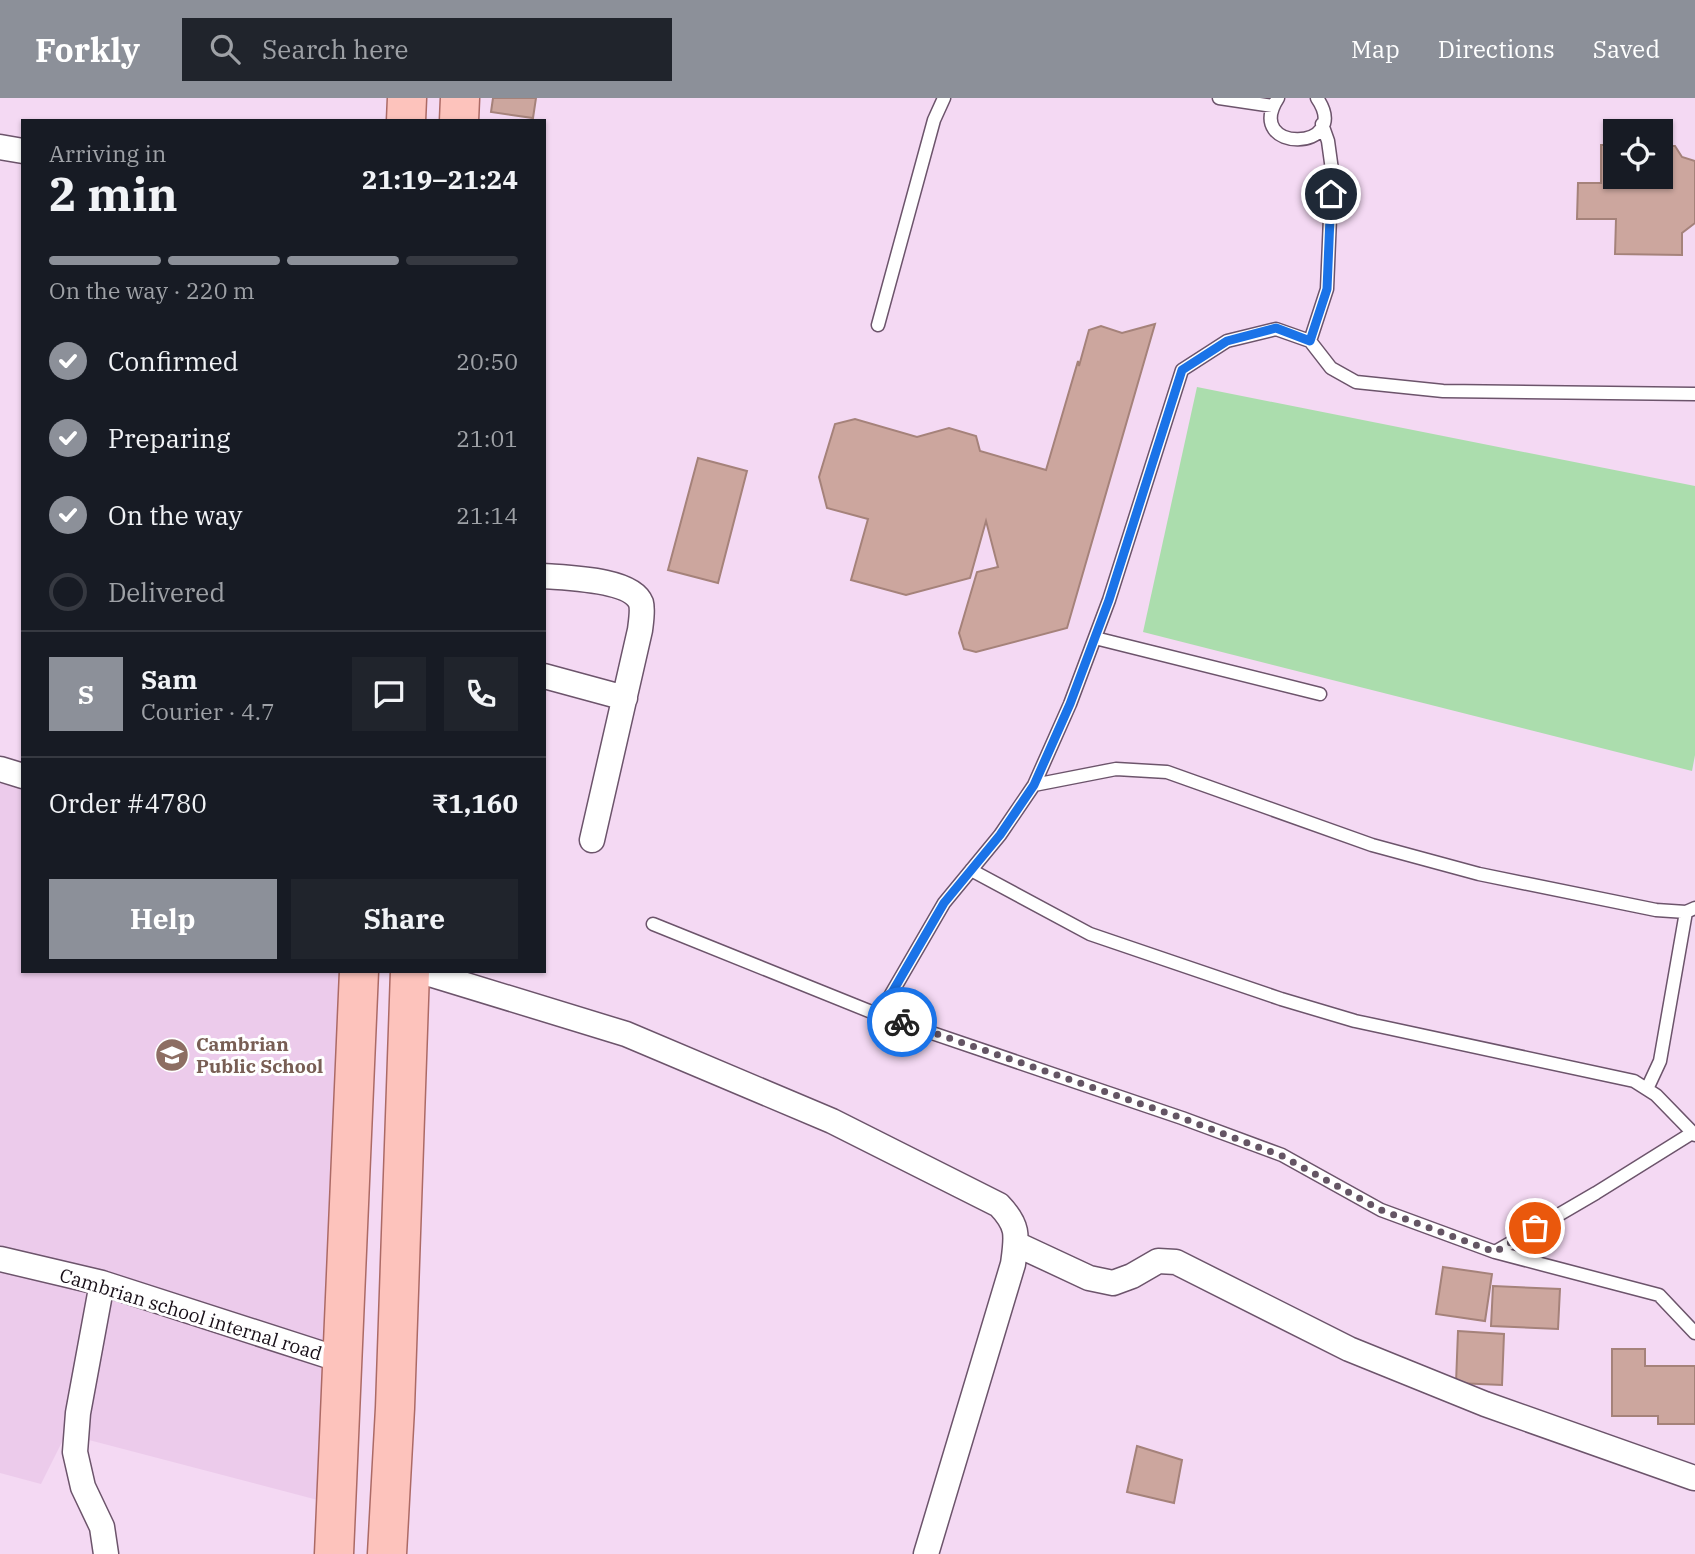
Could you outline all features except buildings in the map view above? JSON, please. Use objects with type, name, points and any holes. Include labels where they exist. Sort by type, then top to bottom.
[{"type":"main road","points":[[406,119],[407,98]]},
{"type":"main road","points":[[459,119],[460,98]]},
{"type":"main road","points":[[334,1554],[359,973]]},
{"type":"main road","points":[[387,1554],[396,1408],[410,973]]},
{"type":"street","points":[[0,147],[21,151]]},
{"type":"street","points":[[546,576],[615,584],[635,592],[642,605],[640,630],[592,840]]},
{"type":"street","points":[[546,677],[625,698]]},
{"type":"street","points":[[0,769],[21,775]]},
{"type":"street","points":[[427,973],[626,1034],[832,1121],[999,1205],[1014,1221],[1016,1244],[1013,1264],[926,1554]]},
{"type":"street","points":[[1016,1244],[1089,1278],[1113,1283],[1158,1261],[1176,1262],[1349,1349],[1485,1404],[1695,1478]]},
{"type":"street","name":"Cambrian school internal road","points":[[0,1259],[102,1283],[341,1360]]},
{"type":"street","points":[[102,1283],[78,1413],[75,1452],[83,1488],[102,1527],[106,1554]]},
{"type":"lane","points":[[878,325],[934,120],[944,98]]},
{"type":"lane","points":[[1220,98],[1275,102],[1271,116],[1274,126],[1289,139],[1308,139],[1322,124]]},
{"type":"lane","points":[[1310,341],[1327,289],[1332,170],[1322,124],[1324,114],[1317,98]]},
{"type":"lane","points":[[879,1015],[944,903],[1000,835],[1034,785],[1070,704],[1095,638],[1182,370],[1227,341],[1276,328],[1310,341],[1331,368],[1356,382],[1443,391],[1695,394]]},
{"type":"lane","points":[[1095,638],[1320,694]]},
{"type":"lane","points":[[1034,785],[1116,769],[1167,772],[1372,845],[1479,874],[1656,910],[1690,910],[1660,1061],[1647,1089]]},
{"type":"lane","points":[[971,870],[1090,934],[1269,995],[1354,1021],[1634,1081],[1656,1095],[1693,1134],[1495,1252]]},
{"type":"lane","points":[[653,924],[879,1015],[1182,1118],[1282,1156],[1381,1210],[1495,1252],[1659,1295],[1695,1333]]},
{"type":"shaded area","name":"Cambrian Public School","points":[[0,764],[21,771],[21,973],[343,973],[333,1504],[66,1434],[41,1484],[0,1473]]},
{"type":"green space","points":[[1197,387],[1695,486],[1695,755],[1692,771],[1143,632]]},
{"type":"way so far","points":[[902,1022],[1182,1118],[1282,1156],[1381,1210],[1495,1252],[1535,1228]]},
{"type":"place","name":"Cambrian Public School","points":[[172,1055]]},
{"type":"route","points":[[902,1022],[879,1015],[944,903],[1000,835],[1034,785],[1070,704],[1109,600],[1182,370],[1227,341],[1276,328],[1310,341],[1327,289],[1331,194]]}]
